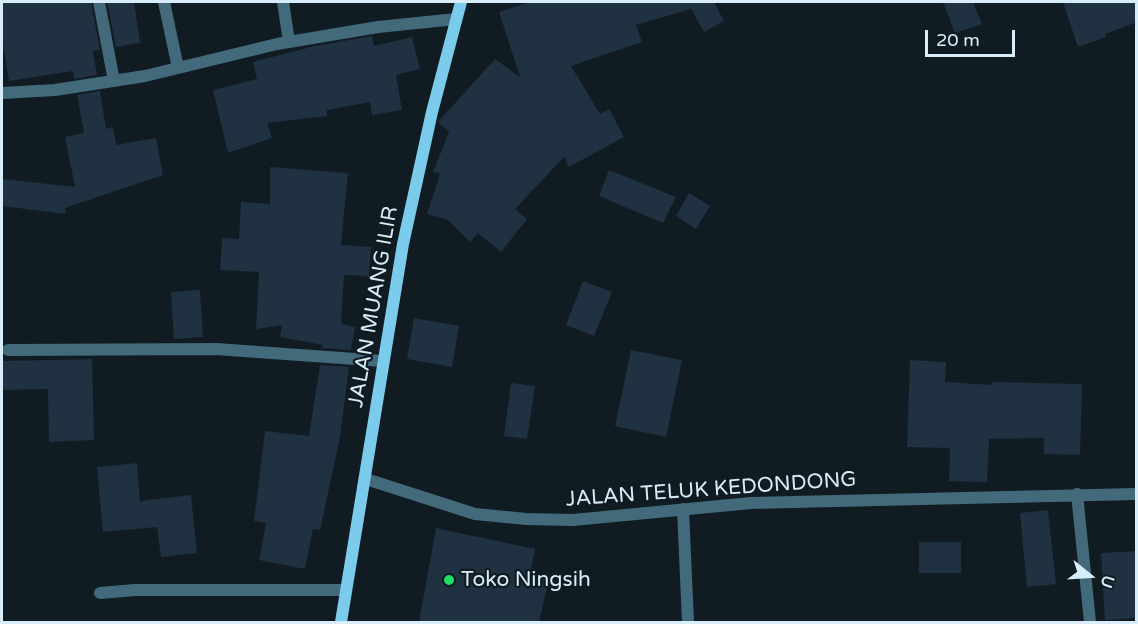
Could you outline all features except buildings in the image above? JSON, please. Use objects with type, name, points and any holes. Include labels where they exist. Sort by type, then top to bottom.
[{"type":"main road","name":"JALAN MUANG ILIR","points":[[341,622],[403,244],[432,112],[461,2]]},
{"type":"street","points":[[99,2],[114,81]]},
{"type":"street","points":[[164,2],[178,68]]},
{"type":"street","points":[[283,2],[290,42]]},
{"type":"street","points":[[2,93],[55,90],[145,76],[290,42],[378,27],[456,19]]},
{"type":"street","points":[[8,350],[216,349],[383,361]]},
{"type":"street","name":"JALAN TELUK KEDONDONG","points":[[366,479],[475,513],[526,519],[573,520],[751,503],[1137,494]]},
{"type":"street","points":[[1077,494],[1090,622]]},
{"type":"street","points":[[683,509],[688,622]]},
{"type":"street","points":[[100,593],[135,590],[346,590]]},
{"type":"place","name":"Toko Ningsih","points":[[449,580]]}]
